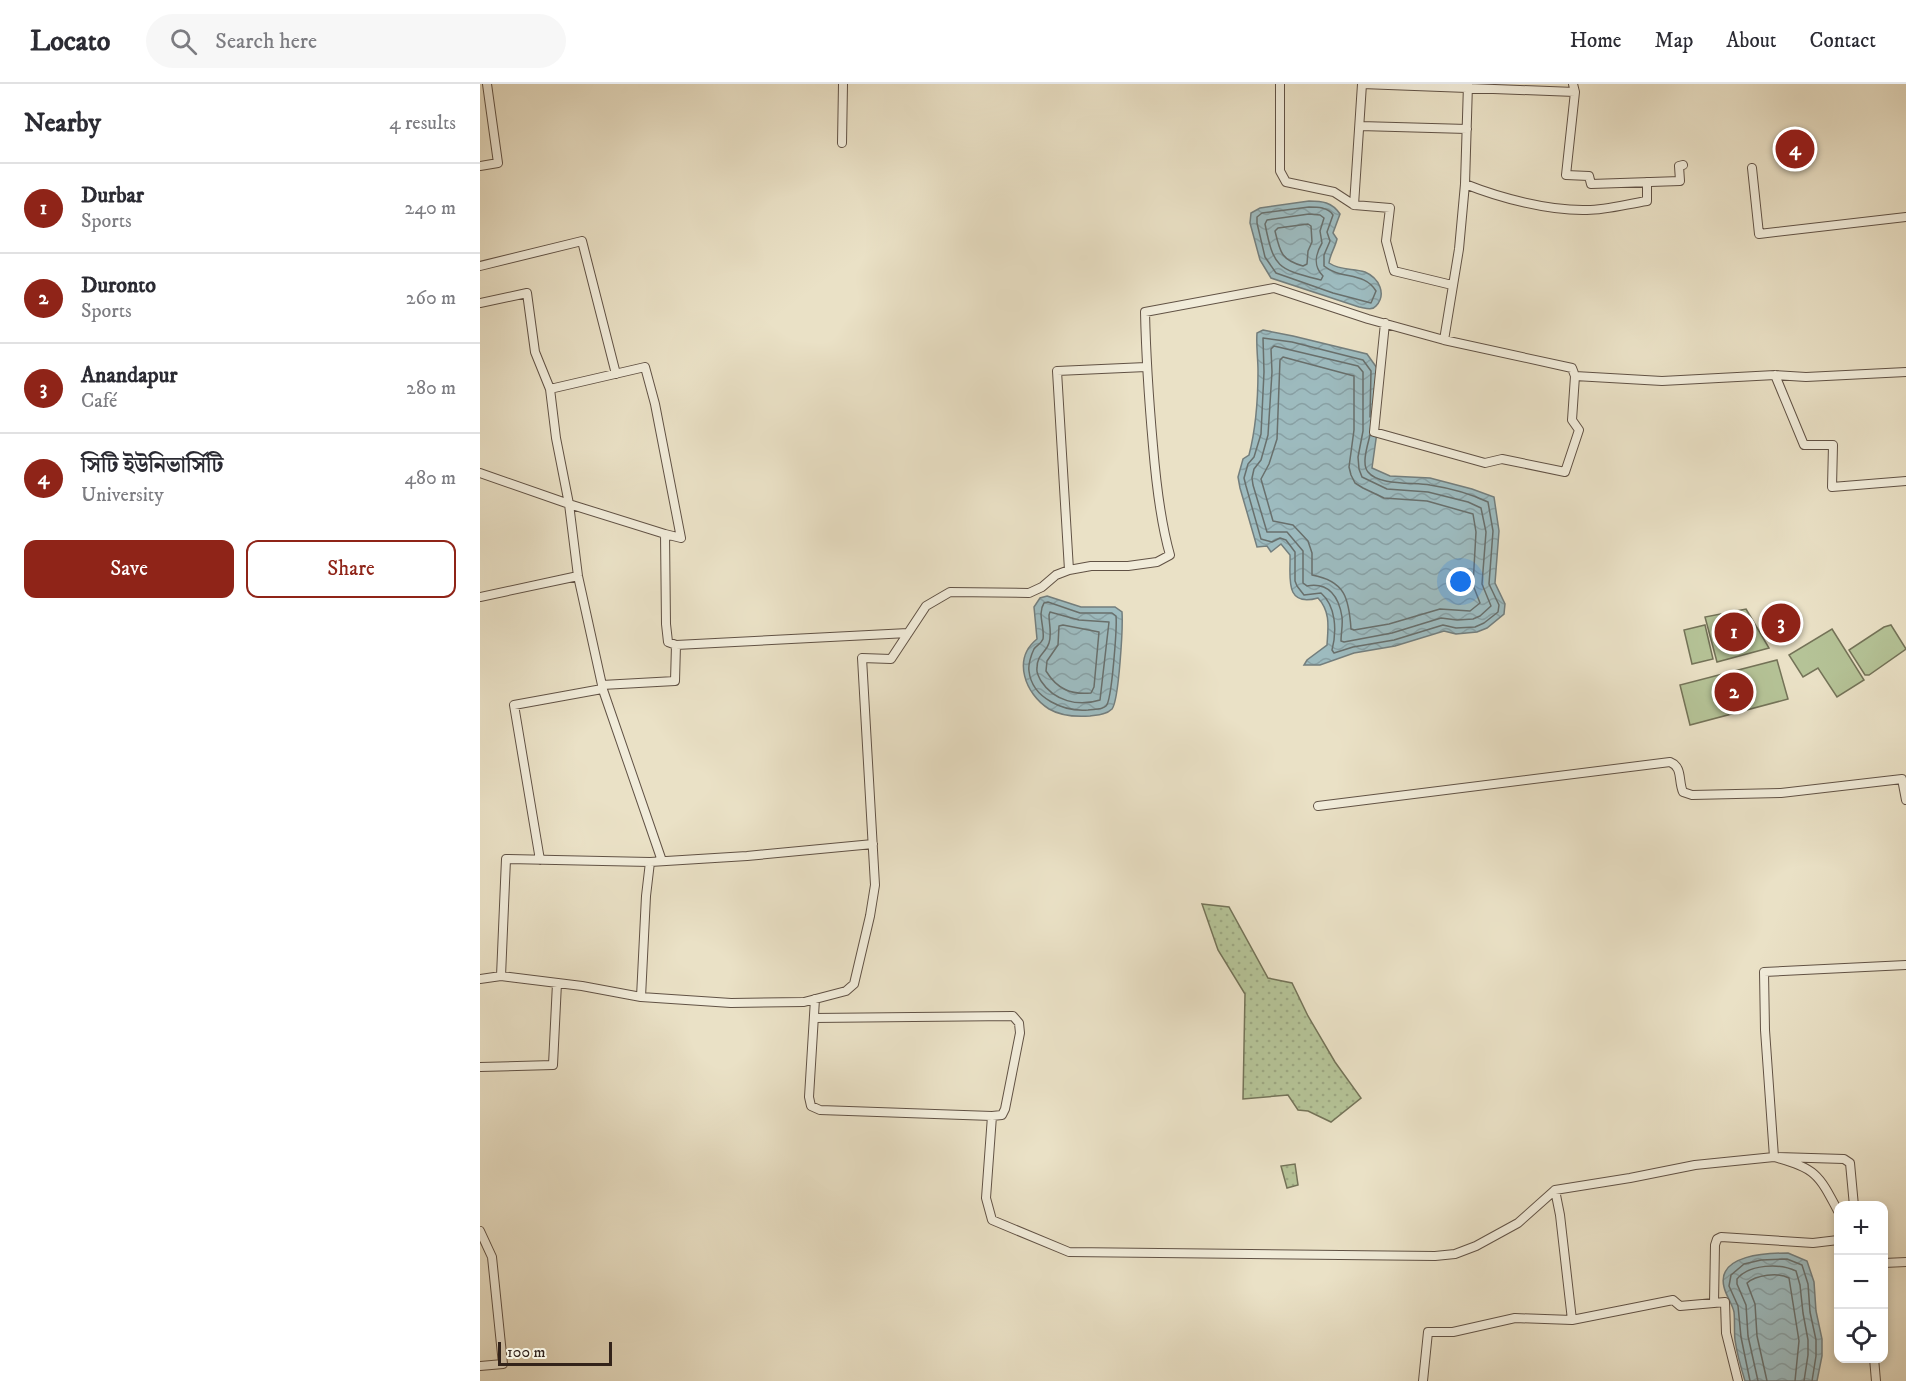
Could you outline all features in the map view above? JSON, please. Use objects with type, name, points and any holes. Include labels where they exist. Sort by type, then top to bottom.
[{"type":"street","points":[[480,166],[498,163],[487,84]]},
{"type":"street","points":[[842,143],[843,84]]},
{"type":"street","points":[[1280,84],[1280,171],[1286,182],[1334,192],[1354,206],[1390,208],[1386,241],[1394,271],[1452,285]]},
{"type":"street","points":[[1354,206],[1362,84],[1574,88],[1566,176],[1589,176],[1591,184],[1680,181],[1679,166],[1683,165]]},
{"type":"street","points":[[1444,340],[1459,249],[1465,184],[1468,86]]},
{"type":"street","points":[[1360,126],[1467,129]]},
{"type":"street","points":[[1752,168],[1759,234],[1906,217]]},
{"type":"street","points":[[1465,184],[1485,192],[1546,206],[1591,210],[1647,201],[1647,182]]},
{"type":"street","points":[[480,266],[582,241],[616,374]]},
{"type":"street","points":[[480,979],[501,976],[557,982],[641,997],[731,1003],[804,1002],[846,991],[854,984],[875,885],[862,658],[891,659],[926,606],[950,592],[1029,593],[1042,587],[1056,574],[1070,570],[1091,566],[1128,566],[1156,562],[1170,555],[1156,478],[1146,367],[1145,312],[1274,288],[1444,340],[1572,368],[1575,376],[1572,420],[1579,430],[1565,472],[1502,459],[1485,463],[1374,432],[1385,323]]},
{"type":"street","points":[[480,303],[527,293],[535,352],[550,389],[578,576],[602,687],[662,861]]},
{"type":"street","points":[[480,473],[569,504],[681,538],[655,404],[645,367],[550,389]]},
{"type":"street","points":[[1070,570],[1057,371],[1146,367]]},
{"type":"street","points":[[1575,376],[1662,381],[1906,372]]},
{"type":"street","points":[[1776,375],[1804,445],[1833,445],[1832,487],[1906,481]]},
{"type":"street","points":[[665,534],[668,642],[676,645],[908,633]]},
{"type":"street","points":[[480,597],[578,576]]},
{"type":"street","points":[[540,860],[514,705],[602,687],[675,681],[676,645]]},
{"type":"street","points":[[1318,806],[1670,762],[1675,764],[1679,770],[1683,792],[1692,795],[1781,793],[1902,779],[1906,800]]},
{"type":"street","points":[[501,976],[506,859],[650,862],[747,856],[873,844]]},
{"type":"street","points":[[641,997],[650,862]]},
{"type":"street","points":[[1774,1157],[1765,1030],[1764,972],[1906,965]]},
{"type":"street","points":[[480,1067],[553,1065],[557,982]]},
{"type":"street","points":[[814,1018],[1013,1016],[1019,1023],[1020,1033],[1005,1109],[1002,1115],[992,1116],[820,1110],[811,1106],[809,1097],[815,999]]},
{"type":"street","points":[[992,1116],[986,1198],[992,1220],[1069,1252],[1424,1256],[1455,1254],[1476,1246],[1518,1223],[1555,1190],[1695,1165],[1774,1157],[1844,1159],[1850,1163],[1854,1201]]},
{"type":"street","points":[[1774,1157],[1802,1165],[1816,1175],[1834,1203]]},
{"type":"street","points":[[1555,1190],[1572,1320]]},
{"type":"street","points":[[480,1231],[492,1257],[503,1364],[480,1366]]},
{"type":"street","points":[[1714,1303],[1715,1245],[1720,1237],[1813,1243],[1834,1241]]},
{"type":"street","points":[[1888,1263],[1906,1262]]},
{"type":"street","points":[[1423,1381],[1428,1332],[1453,1332],[1515,1318],[1572,1320],[1673,1300],[1680,1306],[1725,1302],[1726,1333],[1738,1381]]},
{"type":"street","points":[[1874,1363],[1876,1381]]},
{"type":"green space","points":[[1746,609],[1769,648],[1717,662],[1705,617]]},
{"type":"green space","points":[[1705,625],[1713,659],[1692,664],[1684,630]]},
{"type":"green space","points":[[1891,625],[1906,649],[1869,675],[1865,675],[1849,650],[1884,627]]},
{"type":"green space","points":[[1832,629],[1864,680],[1837,697],[1818,668],[1803,677],[1789,655]]},
{"type":"green space","points":[[1777,660],[1788,699],[1690,725],[1680,685]]},
{"type":"green space","points":[[1202,904],[1229,907],[1268,978],[1292,983],[1335,1062],[1361,1098],[1331,1122],[1308,1111],[1298,1110],[1288,1095],[1243,1099],[1245,994],[1218,950]]},
{"type":"green space","points":[[1295,1164],[1298,1185],[1287,1188],[1281,1166]]},
{"type":"water","points":[[1309,201],[1326,203],[1340,214],[1333,233],[1337,239],[1329,263],[1365,272],[1378,282],[1381,296],[1374,308],[1359,307],[1271,278],[1260,260],[1250,223],[1251,213],[1260,208]]},
{"type":"water","points":[[1263,330],[1367,354],[1377,368],[1377,432],[1372,468],[1390,476],[1430,478],[1494,497],[1499,531],[1495,583],[1505,604],[1504,614],[1487,628],[1477,632],[1456,634],[1444,631],[1395,646],[1354,653],[1320,665],[1304,665],[1307,660],[1327,645],[1328,620],[1325,609],[1318,598],[1307,600],[1294,594],[1290,580],[1290,555],[1281,544],[1271,552],[1267,546],[1257,547],[1238,477],[1243,459],[1249,455],[1253,434],[1258,392],[1257,333]]},
{"type":"water","points":[[1047,596],[1081,607],[1115,607],[1122,612],[1117,692],[1112,709],[1107,712],[1085,716],[1059,713],[1041,703],[1028,686],[1023,666],[1029,647],[1037,639],[1034,607],[1040,598]]},
{"type":"water","points":[[1788,1253],[1807,1261],[1814,1282],[1816,1311],[1822,1339],[1822,1356],[1817,1381],[1745,1381],[1735,1340],[1734,1312],[1724,1287],[1724,1276],[1728,1268],[1746,1258]]},
{"type":"place","name":"সিটি ইউনিভার্সিটি","points":[[1795,149]]},
{"type":"place","name":"Anandapur","points":[[1781,623]]},
{"type":"place","name":"Durbar","points":[[1734,632]]},
{"type":"place","name":"Duronto","points":[[1734,692]]}]
